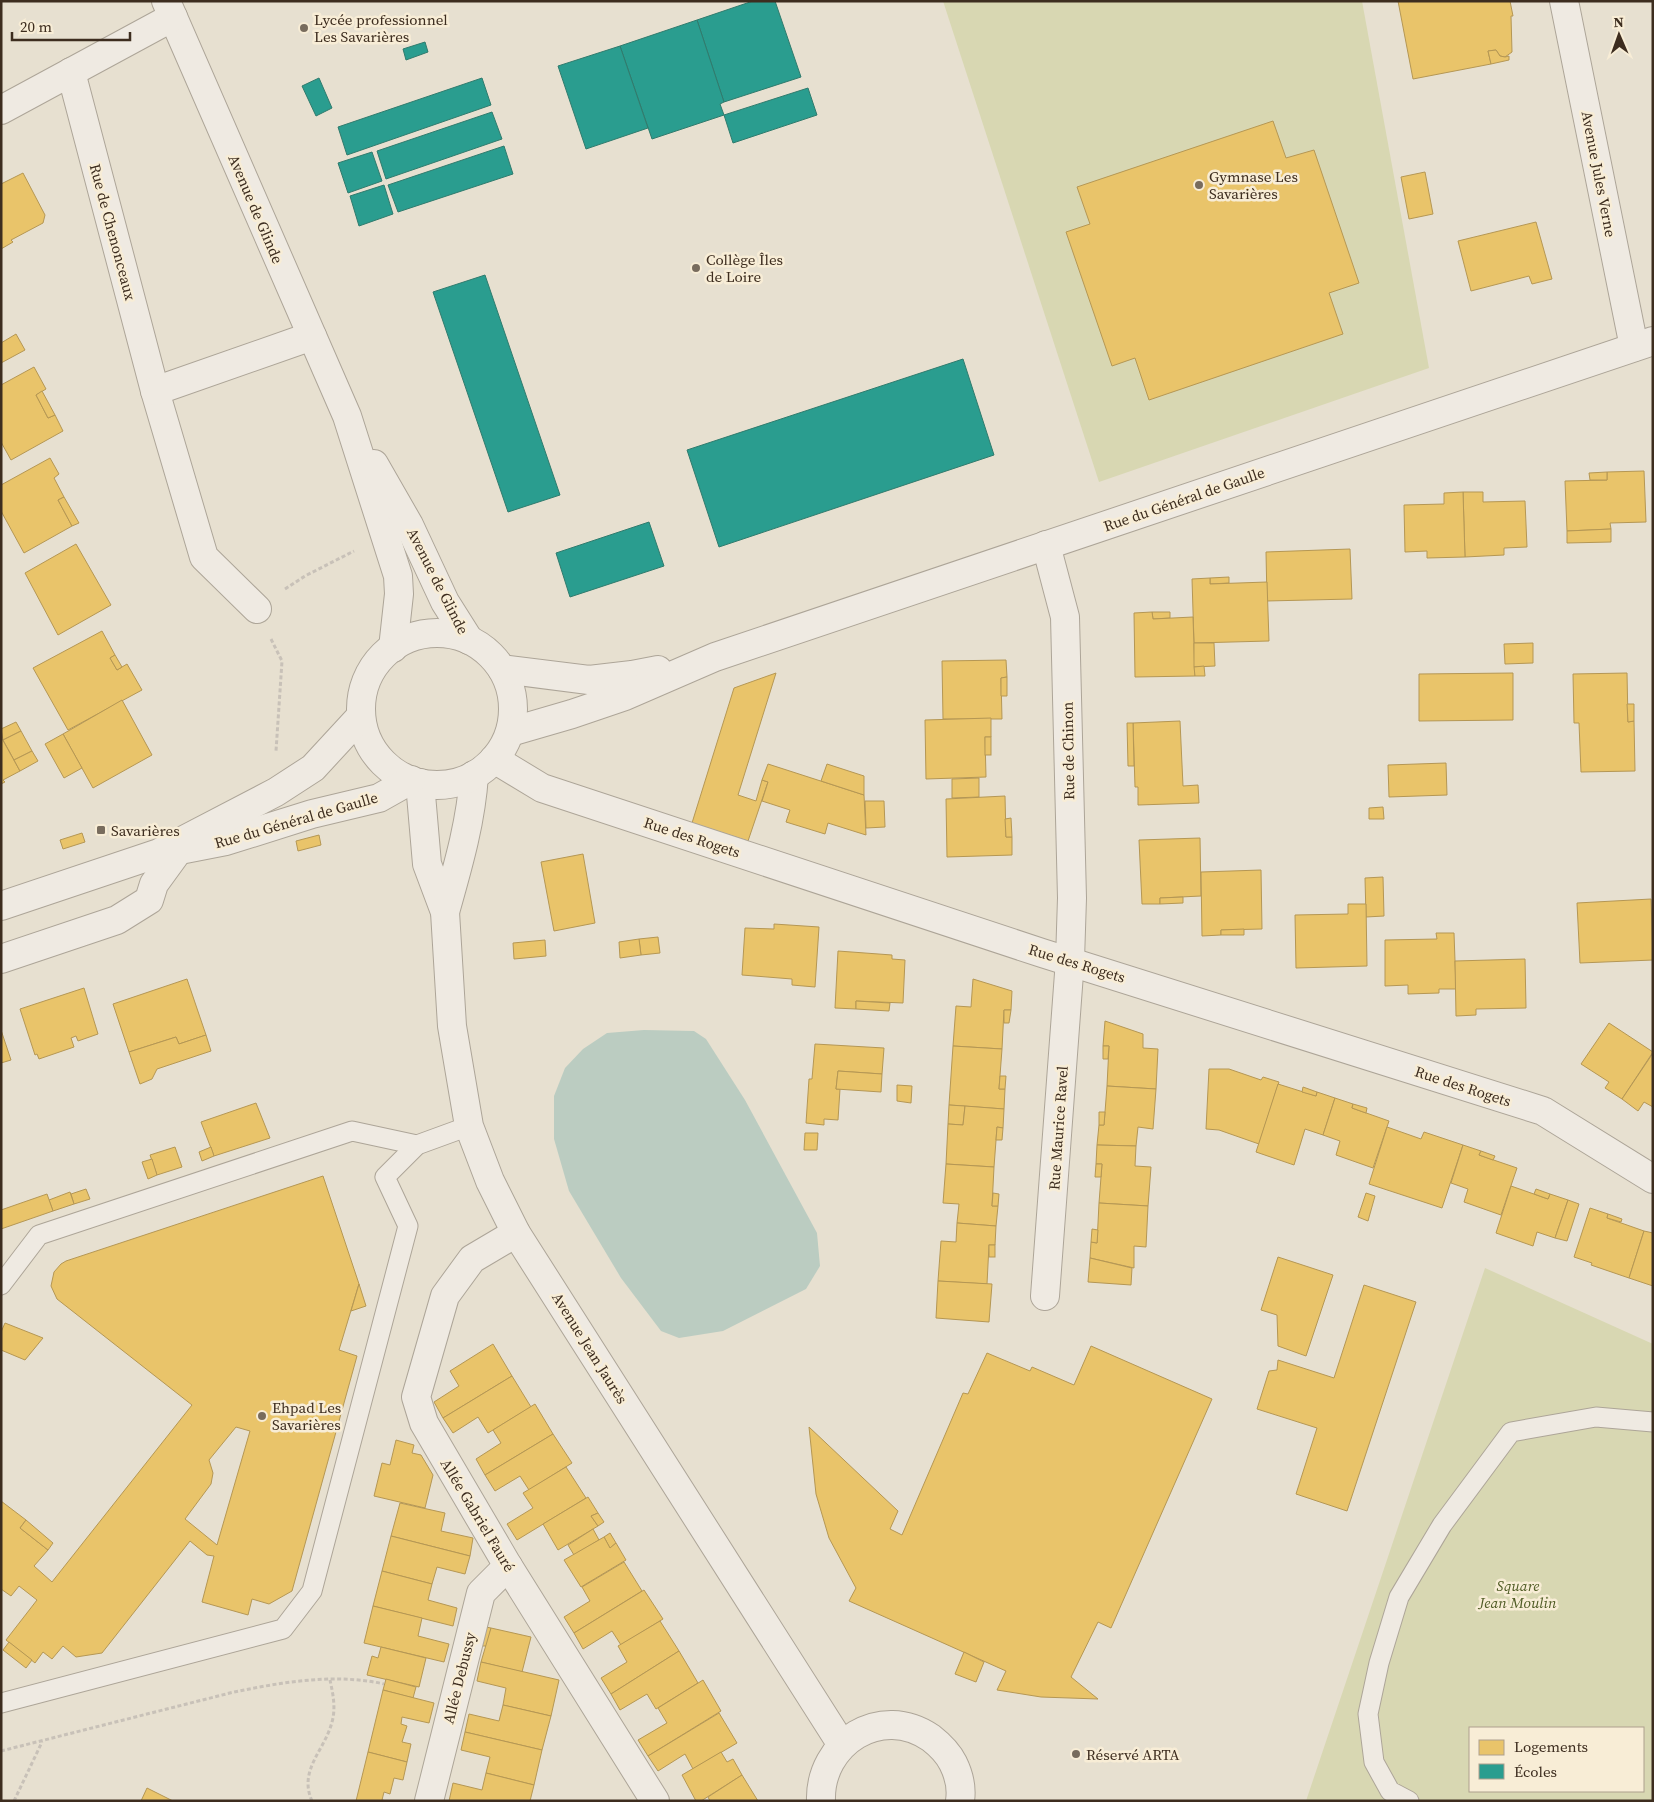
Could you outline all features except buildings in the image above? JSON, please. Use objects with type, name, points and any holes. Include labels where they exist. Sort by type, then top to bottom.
[{"type":"street","name":"Avenue Jules Verne","points":[[1564,1],[1643,344]]},
{"type":"street","points":[[1,110],[71,72],[169,9]]},
{"type":"street","name":"Avenue de Glinde","points":[[169,9],[347,416],[398,576],[399,594],[392,648]]},
{"type":"street","name":"Rue de Chenonceaux","points":[[71,72],[155,391],[204,558],[256,609]]},
{"type":"street","points":[[155,391],[312,336]]},
{"type":"street","name":"Rue du Général de Gaulle","points":[[510,732],[625,696],[715,657],[1643,344]]},
{"type":"street","name":"Avenue de Glinde","points":[[347,416],[409,525],[445,602],[469,640]]},
{"type":"street","name":"Rue de Chinon","points":[[1046,545],[1065,617],[1072,898],[1070,960]]},
{"type":"street","points":[[427,634],[449,634],[469,640],[490,654],[502,669],[509,686],[513,704],[513,718],[510,732],[503,748],[484,767],[457,782],[443,785],[416,781],[395,772],[378,756],[366,735],[362,716],[364,690],[370,674],[392,648],[406,640],[427,634]]},
{"type":"street","name":"Rue du Général de Gaulle","points":[[502,669],[589,680],[632,675],[715,657]]},
{"type":"street","name":"Rue du Général de Gaulle","points":[[1,959],[117,920],[141,905],[148,900],[168,852],[307,773],[362,716]]},
{"type":"street","name":"Rue des Rogets","points":[[484,767],[542,788],[1042,953],[1070,960],[1544,1111],[1653,1179]]},
{"type":"street","name":"Avenue Jean Jaurès","points":[[445,912],[484,767]]},
{"type":"street","name":"Rue du Général de Gaulle","points":[[1,906],[168,852],[226,841],[312,814],[380,798],[416,781]]},
{"type":"street","name":"Avenue Jean Jaurès","points":[[416,781],[427,864],[445,912],[452,1026],[469,1126],[490,1181],[516,1233],[842,1745]]},
{"type":"street","name":"Rue Maurice Ravel","points":[[1045,1296],[1070,960]]},
{"type":"street","name":"Allée Gabriel Fauré","points":[[516,1233],[472,1259],[445,1296],[416,1397],[424,1423],[508,1566],[655,1801]]},
{"type":"street","name":"Allée Debussy","points":[[429,1801],[481,1593],[508,1566]]},
{"type":"street","points":[[821,1801],[824,1774],[829,1762],[842,1745],[864,1730],[885,1725],[906,1726],[922,1732],[940,1746],[951,1759],[959,1779],[960,1801]]},
{"type":"lane","points":[[1,1703],[283,1629],[312,1591],[408,1226],[385,1177],[418,1145],[469,1126]]},
{"type":"lane","points":[[1,1285],[39,1235],[352,1131],[418,1145]]},
{"type":"lane","points":[[1408,1801],[1390,1791],[1374,1762],[1368,1714],[1379,1663],[1399,1597],[1442,1525],[1510,1432],[1596,1417],[1653,1422]]},
{"type":"path","points":[[276,754],[282,661],[256,609],[305,576],[386,535]]},
{"type":"path","points":[[312,1801],[308,1781],[310,1770],[314,1759],[321,1750],[332,1721],[334,1707],[330,1680]]},
{"type":"path","points":[[1,1751],[234,1692],[296,1681],[356,1680],[384,1684]]},
{"type":"path","points":[[14,1801],[42,1742]]},
{"type":"green space","name":"Gymnase Les Savarières","points":[[943,1],[1362,1],[1429,368],[1099,482]]},
{"type":"green space","name":"Square Jean Moulin","points":[[1485,1268],[1653,1344],[1653,1801],[1306,1801]]},
{"type":"shaded area","points":[[644,1030],[694,1031],[706,1039],[745,1100],[817,1233],[820,1266],[806,1289],[723,1331],[679,1338],[661,1331],[621,1278],[569,1191],[554,1139],[554,1096],[565,1068],[583,1049],[607,1033]]},
{"type":"place","name":"Lycée professionnel Les Savarières","points":[[304,28]]},
{"type":"place","name":"Gymnase Les Savarières","points":[[1199,185]]},
{"type":"place","name":"Collège Îles de Loire","points":[[696,268]]},
{"type":"place","name":"Savarières","points":[[101,830]]},
{"type":"place","name":"Ehpad Les Savarières","points":[[262,1416]]},
{"type":"place","name":"Réservé ARTA","points":[[1076,1754]]}]
